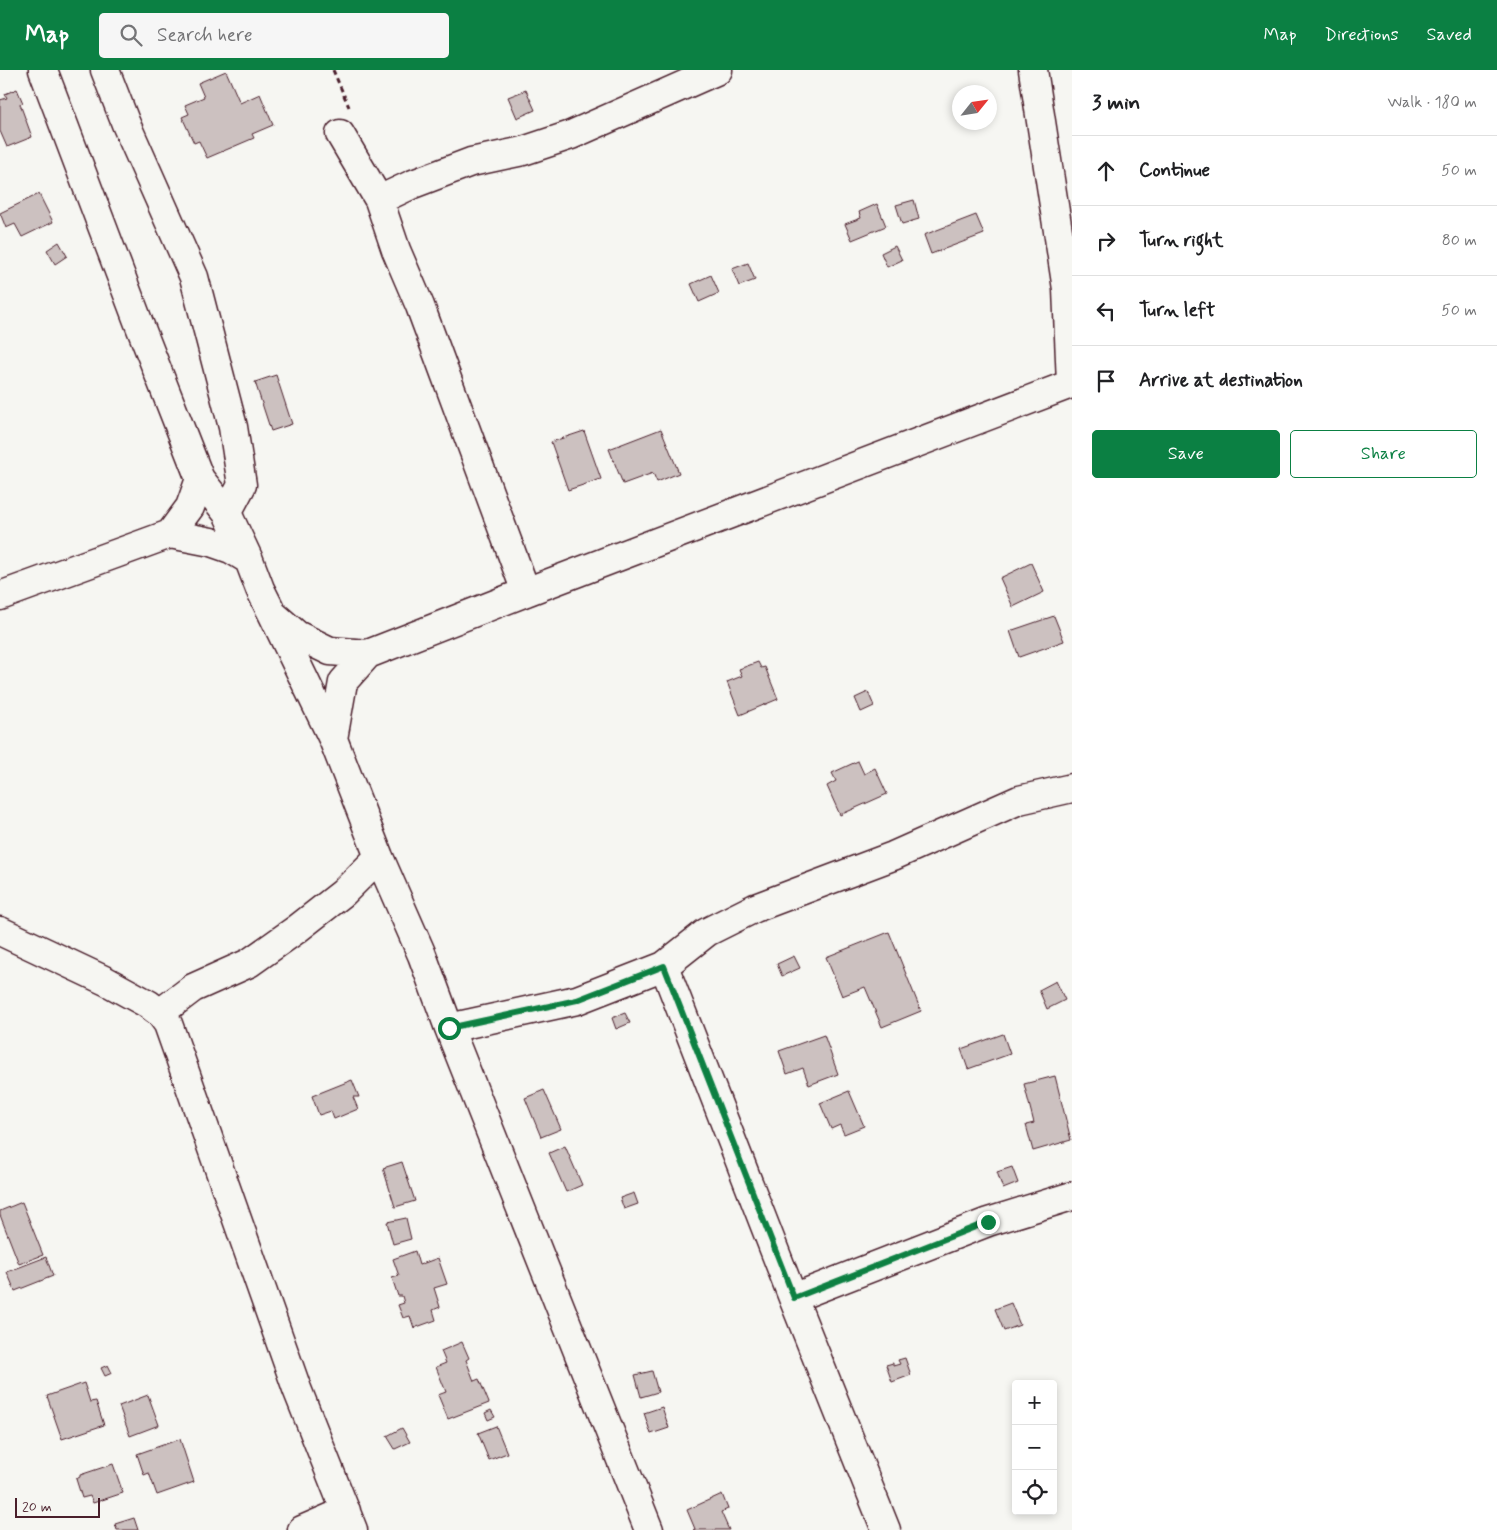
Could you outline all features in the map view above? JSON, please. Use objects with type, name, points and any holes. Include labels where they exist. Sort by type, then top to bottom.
[{"type":"street","points":[[43,70],[200,478],[227,513],[260,589],[333,739],[378,856],[422,954],[449,1028],[649,1530]]},
{"type":"street","points":[[105,70],[126,124],[194,277],[234,427],[242,485],[227,513]]},
{"type":"street","points":[[379,200],[471,162],[523,151],[571,135],[718,70]]},
{"type":"street","points":[[272,613],[297,634],[330,651],[368,654],[1071,384],[1067,289],[1033,70]]},
{"type":"street","points":[[340,134],[379,200],[396,250],[420,306],[526,592]]},
{"type":"street","points":[[170,534],[190,507],[200,478]]},
{"type":"street","points":[[0,596],[170,534],[211,542],[231,549],[249,560]]},
{"type":"street","points":[[333,739],[343,682],[368,654]]},
{"type":"street","points":[[449,1028],[577,1000],[664,966],[707,932],[755,908],[893,856],[1018,800],[1072,788]]},
{"type":"street","points":[[160,1013],[193,988],[249,963],[281,940],[342,894],[378,856]]},
{"type":"street","points":[[0,931],[106,982],[160,1013],[168,1024],[297,1389],[349,1521],[302,1530]]},
{"type":"street","points":[[664,966],[886,1530]]},
{"type":"street","points":[[794,1298],[988,1222],[1072,1196]]},
{"type":"path","points":[[333,70],[350,109],[340,134]]},
{"type":"building","points":[[226,71],[240,103],[260,94],[273,125],[252,134],[254,138],[207,158],[199,141],[194,143],[182,117],[189,114],[185,105],[204,97],[198,83]]},
{"type":"building","points":[[17,89],[23,103],[20,104],[32,137],[7,147],[0,131],[0,100],[7,98],[5,94]]},
{"type":"building","points":[[526,90],[535,110],[517,118],[508,97]]},
{"type":"building","points":[[39,194],[53,222],[22,237],[15,224],[6,228],[0,213]]},
{"type":"building","points":[[914,200],[919,219],[902,224],[896,205]]},
{"type":"building","points":[[877,204],[886,226],[852,240],[845,224],[861,218],[859,212]]},
{"type":"building","points":[[976,215],[984,234],[931,254],[924,235]]},
{"type":"building","points":[[59,242],[67,256],[55,264],[47,250]]},
{"type":"building","points":[[895,246],[902,260],[887,267],[881,253]]},
{"type":"building","points":[[748,263],[755,280],[739,286],[732,269]]},
{"type":"building","points":[[711,275],[719,293],[699,302],[691,284]]},
{"type":"building","points":[[276,375],[292,424],[271,431],[255,382]]},
{"type":"building","points":[[661,429],[679,473],[657,482],[653,473],[623,484],[609,449]]},
{"type":"building","points":[[584,431],[601,479],[568,490],[551,442]]},
{"type":"building","points":[[1031,563],[1044,592],[1013,607],[1000,578]]},
{"type":"building","points":[[1054,616],[1064,641],[1019,657],[1010,631]]},
{"type":"building","points":[[758,662],[761,668],[765,667],[778,699],[740,715],[727,682],[742,676],[739,669]]},
{"type":"building","points":[[868,692],[874,706],[861,712],[855,698]]},
{"type":"building","points":[[858,761],[864,774],[875,768],[887,794],[840,815],[827,786],[836,781],[832,773]]},
{"type":"building","points":[[889,932],[921,1011],[882,1027],[865,987],[842,996],[826,957]]},
{"type":"building","points":[[794,956],[800,968],[782,976],[777,964]]},
{"type":"building","points":[[1056,981],[1065,1000],[1047,1009],[1039,990]]},
{"type":"building","points":[[625,1013],[630,1023],[616,1029],[612,1018]]},
{"type":"building","points":[[1003,1034],[1010,1054],[968,1069],[961,1049]]},
{"type":"building","points":[[824,1035],[838,1074],[809,1085],[803,1068],[787,1074],[779,1051]]},
{"type":"building","points":[[1055,1076],[1071,1140],[1033,1151],[1026,1125],[1034,1123],[1024,1084]]},
{"type":"building","points":[[352,1080],[359,1097],[353,1097],[358,1109],[334,1119],[331,1111],[319,1115],[312,1096]]},
{"type":"building","points":[[544,1090],[561,1129],[541,1137],[525,1098]]},
{"type":"building","points":[[849,1091],[864,1126],[844,1134],[840,1125],[831,1129],[820,1103]]},
{"type":"building","points":[[565,1146],[582,1185],[566,1192],[549,1153]]},
{"type":"building","points":[[402,1162],[415,1201],[395,1207],[383,1168]]},
{"type":"building","points":[[1012,1167],[1018,1183],[1003,1189],[997,1172]]},
{"type":"building","points":[[634,1193],[638,1204],[624,1209],[620,1198]]},
{"type":"building","points":[[22,1202],[43,1255],[19,1264],[0,1211]]},
{"type":"building","points":[[406,1218],[411,1239],[393,1244],[387,1222]]},
{"type":"building","points":[[415,1251],[419,1265],[438,1258],[447,1284],[434,1288],[440,1307],[433,1310],[436,1320],[414,1328],[410,1316],[403,1318],[398,1305],[404,1303],[402,1296],[398,1296],[392,1278],[399,1276],[393,1259]]},
{"type":"building","points":[[46,1257],[53,1276],[15,1291],[7,1272]]},
{"type":"building","points":[[1011,1303],[1020,1325],[1004,1331],[995,1309]]},
{"type":"building","points":[[462,1342],[469,1358],[466,1360],[474,1381],[479,1379],[489,1403],[448,1419],[438,1395],[446,1392],[436,1367],[446,1363],[441,1351]]},
{"type":"building","points":[[905,1358],[911,1375],[892,1382],[886,1365],[900,1364],[898,1360]]},
{"type":"building","points":[[108,1365],[112,1373],[105,1376],[101,1368]]},
{"type":"building","points":[[652,1371],[658,1392],[641,1397],[635,1375]]},
{"type":"building","points":[[84,1383],[90,1402],[96,1401],[104,1425],[62,1439],[47,1396]]},
{"type":"building","points":[[148,1395],[159,1425],[130,1436],[119,1406]]},
{"type":"building","points":[[662,1407],[669,1428],[651,1434],[644,1413]]},
{"type":"building","points":[[491,1410],[495,1417],[488,1420],[485,1413]]},
{"type":"building","points":[[496,1426],[507,1453],[489,1460],[478,1433]]},
{"type":"building","points":[[402,1428],[410,1442],[395,1449],[387,1436]]},
{"type":"building","points":[[180,1439],[194,1482],[157,1495],[149,1473],[144,1475],[137,1454]]},
{"type":"building","points":[[113,1464],[123,1493],[93,1503],[90,1496],[82,1498],[76,1479],[80,1475]]},
{"type":"building","points":[[722,1494],[728,1509],[721,1512],[729,1530],[693,1530],[695,1529],[687,1510]]},
{"type":"building","points":[[134,1518],[138,1530],[117,1530],[115,1524]]},
{"type":"route","points":[[449,1028],[577,1000],[664,966],[794,1298],[988,1222]]}]
